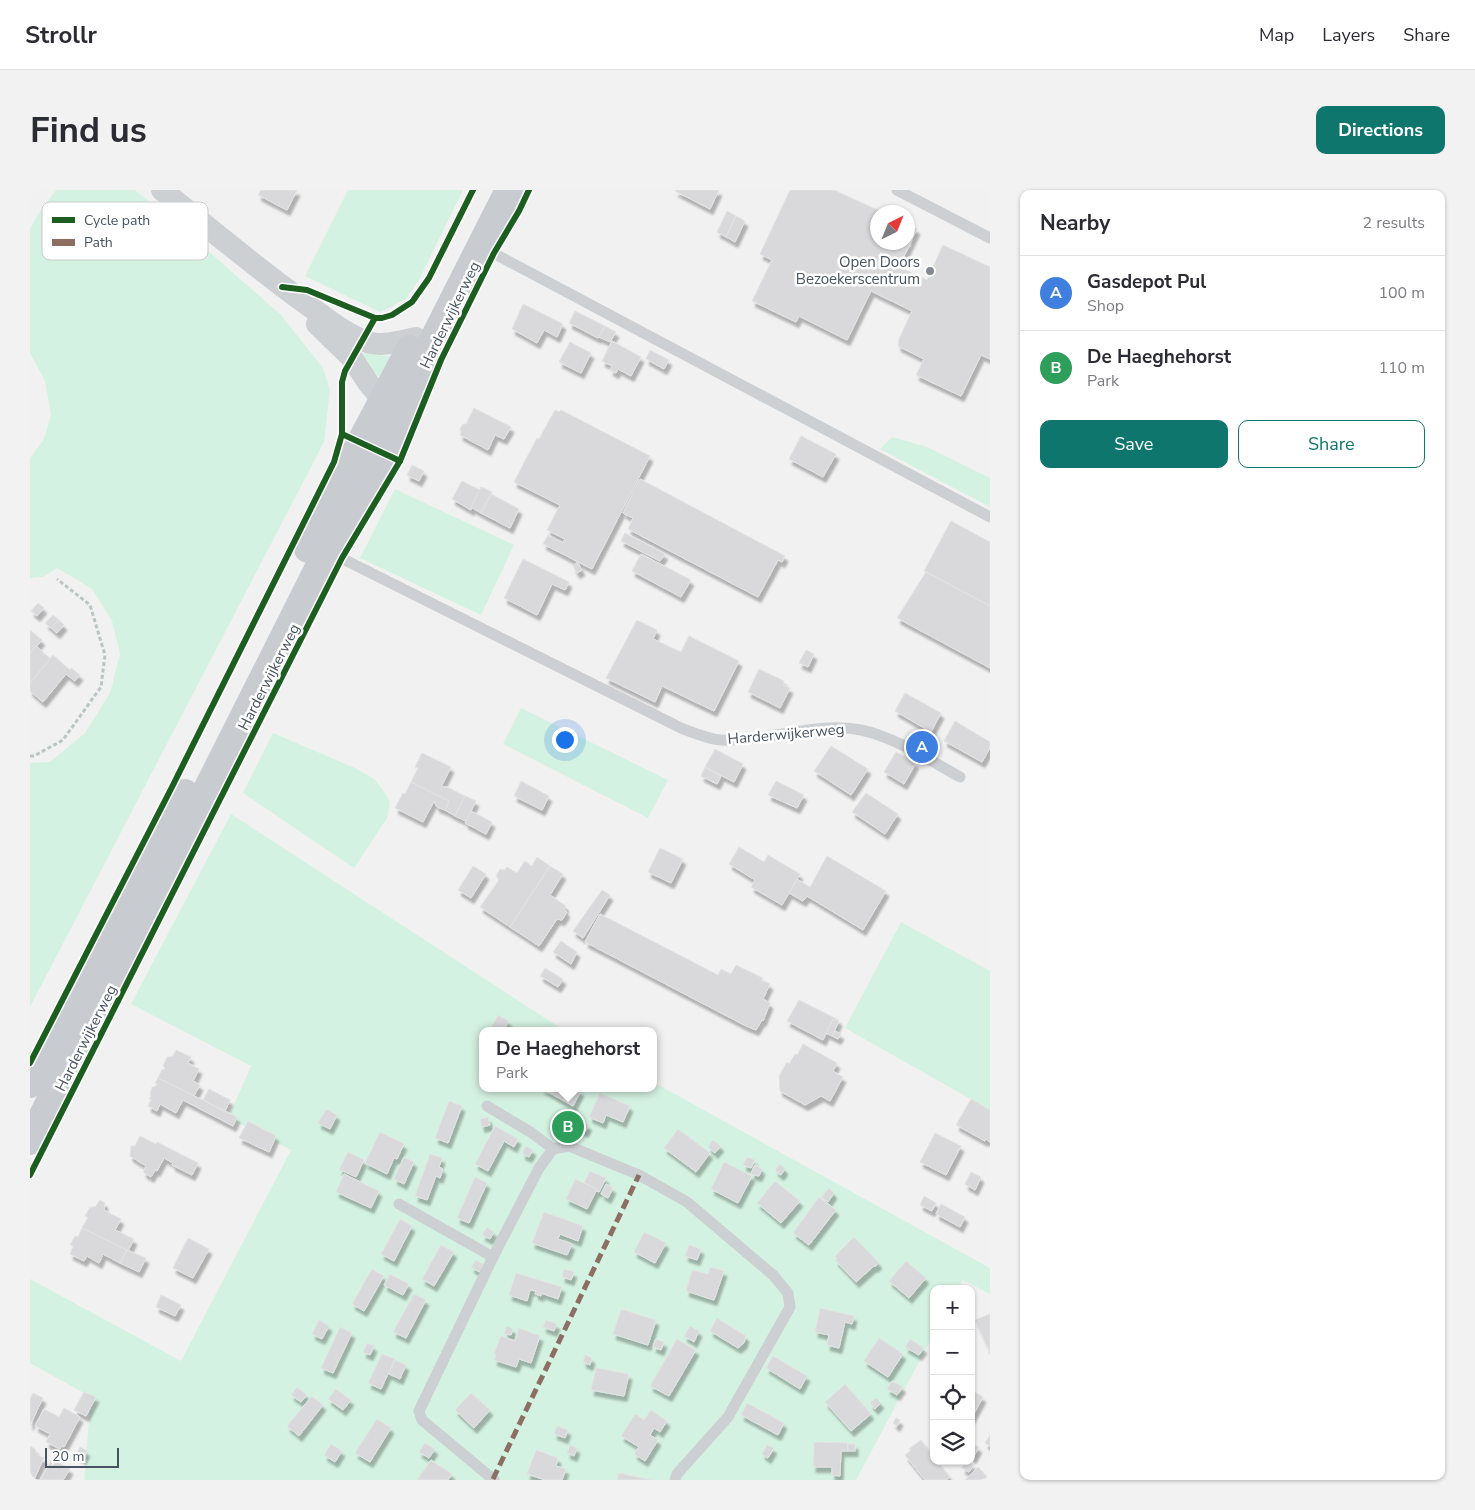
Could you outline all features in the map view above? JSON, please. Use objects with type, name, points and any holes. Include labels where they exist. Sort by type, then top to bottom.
[{"type":"main road","name":"Harderwijkerweg","points":[[30,1141],[319,547],[360,443],[492,190]]},
{"type":"main road","name":"Harderwijkerweg","points":[[30,1084],[213,740],[319,547],[383,453],[427,352],[509,190]]},
{"type":"street","points":[[162,190],[177,202]]},
{"type":"street","points":[[208,227],[282,287],[336,325],[362,340],[372,343],[390,344],[416,338]]},
{"type":"street","points":[[282,287],[352,358],[369,384],[383,400]]},
{"type":"lane","points":[[897,190],[990,238]]},
{"type":"lane","name":"Harderwijkerweg","points":[[480,246],[990,517]]},
{"type":"lane","name":"Harderwijkerweg","points":[[319,547],[681,728],[720,740],[809,730],[843,728],[862,730],[904,747],[960,777]]},
{"type":"lane","points":[[487,1106],[532,1133],[553,1149]]},
{"type":"lane","points":[[494,1480],[422,1420],[419,1411],[494,1257],[540,1168],[553,1149],[569,1146],[639,1175],[687,1202],[773,1275],[788,1293],[790,1307],[728,1417],[678,1474],[675,1480]]},
{"type":"lane","points":[[399,1204],[494,1257]]},
{"type":"path","points":[[30,756],[34,756],[63,740],[101,687],[106,655],[90,605],[57,578]]},
{"type":"green space","points":[[56,190],[135,190],[150,202],[47,202]]},
{"type":"green space","points":[[348,190],[463,190],[419,280],[406,299],[380,312],[305,276]]},
{"type":"green space","points":[[42,209],[42,260],[208,260],[208,251],[281,315],[323,368],[330,390],[324,442],[30,1007],[30,763],[50,762],[85,733],[110,693],[120,654],[112,621],[92,589],[57,568],[43,577],[30,578],[30,458],[43,441],[51,415],[45,381],[30,353],[30,229]]},
{"type":"green space","points":[[364,353],[393,357],[384,382],[361,358]]},
{"type":"green space","points":[[892,437],[927,447],[990,478],[990,507],[880,449]]},
{"type":"green space","points":[[395,489],[514,545],[481,615],[360,558]]},
{"type":"green space","points":[[521,708],[668,780],[648,818],[503,744]]},
{"type":"green space","points":[[273,733],[355,768],[374,779],[383,790],[390,802],[387,818],[354,868],[243,793]]},
{"type":"green space","points":[[231,814],[559,1027],[479,1027],[479,1092],[657,1092],[657,1084],[990,1268],[990,1294],[963,1280],[960,1285],[930,1285],[930,1341],[856,1480],[84,1480],[91,1397],[30,1363],[30,1279],[181,1361],[291,1150],[228,1118],[251,1066],[131,1004]]},
{"type":"green space","points":[[901,922],[990,971],[990,1110],[845,1028]]},
{"type":"building","points":[[261,190],[297,190],[287,210],[258,195]]},
{"type":"building","points":[[676,190],[719,190],[710,209]]},
{"type":"building","points":[[790,190],[834,190],[870,206],[870,250],[907,250],[899,267],[927,280],[943,245],[990,267],[990,359],[981,355],[961,396],[916,375],[924,359],[898,346],[899,339],[912,311],[871,291],[847,340],[799,316],[796,322],[752,301],[772,260],[760,254]]},
{"type":"building","points":[[727,211],[736,216],[726,237],[717,232]]},
{"type":"building","points":[[736,216],[745,221],[735,242],[726,237]]},
{"type":"building","points":[[523,304],[563,324],[557,337],[544,330],[537,343],[512,329]]},
{"type":"building","points":[[575,311],[605,326],[598,338],[569,323]]},
{"type":"building","points":[[605,326],[616,332],[610,342],[599,337]]},
{"type":"building","points":[[612,341],[641,357],[631,376],[618,369],[616,373],[610,370],[612,366],[602,361]]},
{"type":"building","points":[[570,342],[591,353],[581,373],[559,362]]},
{"type":"building","points":[[650,350],[669,360],[664,369],[646,359]]},
{"type":"building","points":[[474,408],[511,427],[504,439],[495,435],[488,450],[460,435],[460,429],[463,424],[466,424]]},
{"type":"building","points":[[555,410],[559,412],[561,410],[650,456],[592,569],[543,544],[548,535],[563,543],[565,539],[547,530],[560,505],[514,482],[537,438],[539,439]]},
{"type":"building","points":[[801,436],[836,454],[823,477],[789,459]]},
{"type":"building","points":[[412,465],[424,471],[419,481],[407,475]]},
{"type":"building","points":[[640,479],[785,556],[782,562],[778,560],[758,597],[628,529],[633,518],[623,513]]},
{"type":"building","points":[[462,481],[480,490],[471,510],[452,499]]},
{"type":"building","points":[[481,487],[492,492],[481,513],[471,507]]},
{"type":"building","points":[[491,494],[519,509],[510,528],[481,513]]},
{"type":"building","points":[[951,521],[990,542],[990,606],[924,571]]},
{"type":"building","points":[[625,533],[665,554],[660,561],[621,541]]},
{"type":"building","points":[[641,554],[691,580],[681,597],[632,571]]},
{"type":"building","points":[[523,559],[569,582],[565,590],[552,584],[537,615],[504,598]]},
{"type":"building","points":[[577,562],[582,570],[577,573],[573,566]]},
{"type":"building","points":[[926,572],[990,606],[990,668],[897,618]]},
{"type":"building","points":[[38,603],[44,608],[37,616],[31,611]]},
{"type":"building","points":[[53,615],[59,620],[51,628],[45,623]]},
{"type":"building","points":[[59,620],[64,625],[57,633],[51,628]]},
{"type":"building","points":[[637,620],[657,630],[653,639],[681,652],[689,636],[739,661],[714,711],[662,686],[655,702],[606,678]]},
{"type":"building","points":[[30,630],[42,640],[30,653]]},
{"type":"building","points":[[36,646],[51,659],[30,683],[30,653]]},
{"type":"building","points":[[806,650],[814,654],[808,667],[799,663]]},
{"type":"building","points":[[53,655],[70,670],[71,668],[80,675],[75,681],[66,674],[43,702],[30,691],[30,683]]},
{"type":"building","points":[[759,669],[784,681],[783,685],[790,688],[780,708],[748,692]]},
{"type":"building","points":[[905,693],[941,713],[931,732],[895,711]]},
{"type":"building","points":[[955,721],[990,742],[990,748],[982,762],[944,741]]},
{"type":"building","points":[[831,746],[868,769],[851,795],[814,771]]},
{"type":"building","points":[[715,749],[743,764],[734,782],[705,767]]},
{"type":"building","points":[[896,752],[916,763],[904,784],[884,772]]},
{"type":"building","points":[[422,753],[451,767],[441,787],[447,787],[465,796],[455,816],[445,810],[449,801],[411,782],[418,768],[415,767]]},
{"type":"building","points":[[705,767],[721,776],[717,784],[701,776]]},
{"type":"building","points":[[521,781],[549,796],[542,810],[514,796]]},
{"type":"building","points":[[776,781],[804,795],[797,808],[768,795]]},
{"type":"building","points":[[411,782],[449,801],[445,810],[437,807],[434,801],[423,822],[395,808]]},
{"type":"building","points":[[866,793],[898,814],[885,834],[852,812]]},
{"type":"building","points":[[465,796],[476,801],[466,821],[455,816]]},
{"type":"building","points":[[471,811],[492,822],[486,834],[465,823]]},
{"type":"building","points":[[739,847],[764,862],[768,855],[800,874],[782,905],[751,887],[755,880],[729,864]]},
{"type":"building","points":[[660,848],[683,859],[671,883],[648,872]]},
{"type":"building","points":[[827,856],[886,891],[863,930],[807,896],[803,901],[789,893],[797,879],[810,887]]},
{"type":"building","points":[[537,857],[550,866],[510,927],[480,907],[499,880],[496,876],[500,869],[505,870],[507,867],[517,873],[525,861],[532,866]]},
{"type":"building","points":[[473,866],[486,874],[471,898],[458,890]]},
{"type":"building","points":[[550,866],[563,874],[550,895],[566,906],[564,909],[567,912],[562,920],[557,919],[539,946],[510,927]]},
{"type":"building","points":[[602,890],[610,895],[583,938],[573,931]]},
{"type":"building","points":[[600,914],[718,975],[721,969],[731,974],[736,965],[763,978],[762,980],[770,984],[763,999],[770,1003],[763,1021],[756,1030],[746,1026],[585,942]]},
{"type":"building","points":[[561,941],[577,952],[571,964],[553,952]]},
{"type":"building","points":[[545,968],[563,979],[558,987],[540,976]]},
{"type":"building","points":[[799,1000],[839,1020],[833,1019],[823,1040],[787,1021]]},
{"type":"building","points":[[498,1015],[509,1021],[505,1027],[491,1027]]},
{"type":"building","points":[[833,1019],[839,1021],[832,1036],[826,1033]]},
{"type":"building","points":[[835,1031],[841,1034],[838,1039],[832,1036]]},
{"type":"building","points":[[803,1044],[837,1063],[833,1071],[843,1077],[830,1101],[821,1096],[805,1105],[780,1091],[779,1076],[787,1062],[789,1064]]},
{"type":"building","points":[[176,1050],[191,1057],[188,1063],[199,1069],[193,1081],[200,1085],[194,1096],[158,1078],[162,1069],[164,1070],[165,1068],[163,1066],[167,1057],[173,1056]]},
{"type":"building","points":[[158,1078],[237,1117],[233,1126],[183,1100],[176,1113],[160,1104],[157,1111],[148,1106],[151,1100],[149,1099],[152,1087],[155,1087],[157,1084],[155,1083]]},
{"type":"building","points":[[209,1089],[230,1100],[225,1111],[203,1100]]},
{"type":"building","points":[[548,1092],[580,1092],[573,1106]]},
{"type":"building","points":[[600,1093],[630,1106],[623,1122],[606,1115],[603,1123],[589,1117]]},
{"type":"building","points":[[971,1099],[990,1110],[990,1142],[956,1125]]},
{"type":"building","points":[[449,1101],[462,1106],[448,1143],[435,1138]]},
{"type":"building","points":[[326,1109],[337,1115],[330,1129],[318,1123]]},
{"type":"building","points":[[488,1117],[490,1125],[482,1127],[480,1119]]},
{"type":"building","points":[[248,1121],[276,1136],[269,1152],[239,1138]]},
{"type":"building","points":[[581,1121],[589,1125],[585,1132],[577,1128]]},
{"type":"building","points":[[495,1126],[518,1139],[514,1147],[504,1141],[488,1171],[475,1164]]},
{"type":"building","points":[[678,1129],[710,1153],[696,1172],[664,1148]]},
{"type":"building","points":[[380,1132],[404,1144],[397,1159],[394,1158],[387,1174],[365,1163]]},
{"type":"building","points":[[935,1133],[961,1146],[946,1175],[920,1162]]},
{"type":"building","points":[[140,1136],[156,1144],[157,1142],[198,1163],[192,1175],[172,1165],[173,1163],[164,1158],[157,1171],[155,1170],[151,1177],[143,1172],[146,1166],[130,1156],[131,1146],[135,1146]]},
{"type":"building","points":[[713,1140],[721,1146],[715,1153],[708,1147]]},
{"type":"building","points":[[526,1146],[533,1150],[529,1157],[522,1154]]},
{"type":"building","points":[[348,1152],[364,1160],[356,1177],[339,1169]]},
{"type":"building","points":[[430,1154],[442,1158],[439,1167],[443,1169],[440,1178],[436,1176],[427,1200],[415,1196]]},
{"type":"building","points":[[404,1157],[414,1162],[404,1184],[394,1179]]},
{"type":"building","points":[[747,1157],[755,1160],[751,1168],[743,1165]]},
{"type":"building","points":[[724,1162],[752,1176],[738,1203],[711,1189]]},
{"type":"building","points":[[780,1164],[785,1169],[781,1175],[775,1170]]},
{"type":"building","points":[[756,1165],[762,1169],[759,1176],[751,1174]]},
{"type":"building","points":[[590,1171],[606,1178],[599,1192],[596,1191],[597,1189],[584,1183]]},
{"type":"building","points":[[971,1172],[981,1177],[975,1190],[965,1184]]},
{"type":"building","points":[[344,1174],[379,1191],[371,1208],[336,1192]]},
{"type":"building","points":[[475,1177],[487,1183],[469,1223],[457,1218]]},
{"type":"building","points":[[575,1179],[597,1189],[587,1209],[566,1199]]},
{"type":"building","points":[[775,1181],[800,1201],[781,1223],[757,1203]]},
{"type":"building","points":[[606,1184],[613,1188],[608,1198],[601,1194]]},
{"type":"building","points":[[829,1188],[834,1193],[828,1202],[821,1197]]},
{"type":"building","points":[[924,1196],[936,1203],[932,1211],[920,1205]]},
{"type":"building","points":[[819,1197],[836,1210],[809,1245],[793,1233]]},
{"type":"building","points":[[100,1200],[105,1203],[104,1210],[121,1219],[115,1230],[134,1239],[128,1251],[82,1228],[88,1217],[85,1216],[90,1207],[95,1207]]},
{"type":"building","points":[[941,1204],[965,1217],[960,1227],[936,1214]]},
{"type":"building","points":[[544,1212],[583,1226],[578,1241],[560,1234],[558,1239],[572,1244],[567,1255],[532,1243]]},
{"type":"building","points":[[400,1219],[412,1226],[394,1261],[381,1254]]},
{"type":"building","points":[[487,1227],[494,1232],[490,1239],[482,1235]]},
{"type":"building","points":[[82,1228],[127,1250],[120,1263],[103,1254],[99,1263],[87,1256],[84,1261],[70,1254],[73,1246],[70,1245],[75,1236],[78,1237]]},
{"type":"building","points":[[644,1232],[666,1243],[655,1263],[634,1252]]},
{"type":"building","points":[[854,1237],[879,1263],[856,1282],[835,1260],[837,1259],[835,1256]]},
{"type":"building","points":[[188,1238],[209,1249],[193,1278],[173,1268]]},
{"type":"building","points":[[441,1245],[454,1252],[434,1286],[422,1279]]},
{"type":"building","points":[[689,1245],[701,1249],[697,1260],[685,1256]]},
{"type":"building","points":[[127,1250],[146,1258],[139,1272],[120,1263]]},
{"type":"building","points":[[476,1260],[483,1264],[479,1272],[471,1267]]},
{"type":"building","points":[[906,1261],[926,1278],[909,1298],[889,1281]]},
{"type":"building","points":[[710,1267],[724,1271],[714,1300],[686,1291],[692,1270],[708,1274]]},
{"type":"building","points":[[372,1269],[384,1276],[364,1311],[352,1304]]},
{"type":"building","points":[[564,1269],[574,1272],[571,1280],[562,1277]]},
{"type":"building","points":[[516,1273],[562,1287],[558,1299],[541,1293],[541,1296],[535,1294],[536,1291],[530,1290],[527,1301],[509,1295]]},
{"type":"building","points":[[390,1274],[409,1284],[403,1295],[384,1285]]},
{"type":"building","points":[[414,1294],[426,1300],[406,1338],[393,1332]]},
{"type":"building","points":[[161,1295],[181,1305],[175,1316],[156,1307]]},
{"type":"building","points":[[820,1308],[854,1316],[852,1324],[845,1322],[839,1348],[827,1345],[829,1335],[815,1332]]},
{"type":"building","points":[[621,1309],[656,1320],[648,1345],[613,1334]]},
{"type":"building","points":[[990,1314],[990,1352],[975,1320]]},
{"type":"building","points":[[717,1318],[746,1336],[744,1343],[738,1348],[710,1331]]},
{"type":"building","points":[[319,1320],[329,1326],[322,1339],[312,1334]]},
{"type":"building","points":[[546,1320],[557,1324],[554,1331],[543,1327]]},
{"type":"building","points":[[507,1326],[513,1329],[511,1335],[504,1333]]},
{"type":"building","points":[[690,1326],[699,1331],[694,1342],[684,1336]]},
{"type":"building","points":[[340,1327],[352,1333],[333,1373],[321,1368]]},
{"type":"building","points":[[519,1328],[540,1336],[531,1363],[519,1359],[516,1367],[494,1360],[496,1355],[494,1354],[501,1336],[515,1341]]},
{"type":"building","points":[[879,1338],[903,1354],[888,1377],[864,1361]]},
{"type":"building","points":[[656,1339],[664,1342],[661,1350],[653,1347]]},
{"type":"building","points":[[677,1339],[696,1350],[669,1396],[650,1386]]},
{"type":"building","points":[[910,1339],[924,1348],[919,1355],[905,1347]]},
{"type":"building","points":[[367,1343],[374,1346],[370,1355],[363,1352]]},
{"type":"building","points":[[382,1354],[395,1359],[381,1389],[368,1383]]},
{"type":"building","points":[[585,1355],[592,1358],[590,1365],[583,1362]]},
{"type":"building","points":[[773,1356],[807,1376],[800,1389],[766,1368]]},
{"type":"building","points":[[395,1360],[406,1365],[400,1379],[389,1374]]},
{"type":"building","points":[[596,1368],[629,1374],[624,1396],[591,1390]]},
{"type":"building","points":[[892,1381],[903,1387],[897,1395],[887,1389]]},
{"type":"building","points":[[845,1384],[871,1414],[851,1431],[825,1402]]},
{"type":"building","points":[[297,1387],[307,1395],[301,1402],[291,1395]]},
{"type":"building","points":[[336,1389],[351,1400],[343,1410],[328,1399]]},
{"type":"building","points":[[84,1392],[96,1397],[86,1416],[74,1410]]},
{"type":"building","points":[[975,1392],[983,1397],[975,1412]]},
{"type":"building","points":[[33,1393],[43,1398],[30,1425],[30,1399]]},
{"type":"building","points":[[471,1393],[490,1410],[474,1428],[455,1410]]},
{"type":"building","points":[[312,1396],[323,1405],[299,1436],[287,1426]]},
{"type":"building","points":[[876,1398],[881,1403],[875,1409],[870,1403]]},
{"type":"building","points":[[747,1403],[784,1423],[778,1435],[741,1415]]},
{"type":"building","points":[[64,1408],[80,1417],[64,1447],[62,1446],[60,1449],[46,1442],[50,1434],[35,1426],[44,1409],[59,1417]]},
{"type":"building","points":[[651,1410],[667,1421],[660,1432],[654,1428],[650,1435],[658,1440],[645,1461],[634,1454],[639,1447],[621,1436],[635,1414],[644,1420]]},
{"type":"building","points":[[896,1418],[900,1420],[897,1426],[893,1423]]},
{"type":"building","points":[[377,1419],[391,1428],[370,1462],[355,1453]]},
{"type":"building","points":[[557,1426],[568,1430],[565,1438],[554,1434]]},
{"type":"building","points":[[990,1435],[990,1446],[985,1443]]},
{"type":"building","points":[[921,1440],[930,1452],[930,1465],[940,1465],[950,1477],[946,1480],[925,1480],[905,1455],[911,1450],[909,1449]]},
{"type":"building","points":[[814,1442],[848,1443],[848,1451],[841,1451],[840,1476],[832,1475],[832,1467],[813,1467]]},
{"type":"building","points":[[425,1443],[435,1449],[429,1458],[419,1452]]},
{"type":"building","points":[[331,1444],[342,1451],[335,1462],[324,1455]]},
{"type":"building","points":[[848,1444],[855,1444],[855,1451],[848,1451]]},
{"type":"building","points":[[570,1445],[577,1448],[574,1456],[567,1453]]},
{"type":"building","points":[[767,1445],[774,1448],[768,1458],[762,1454]]},
{"type":"building","points":[[975,1445],[979,1447],[975,1454]]},
{"type":"building","points":[[30,1446],[35,1449],[37,1455],[44,1458],[34,1479],[30,1477]]},
{"type":"building","points":[[80,1447],[87,1451],[83,1459],[76,1455]]},
{"type":"building","points":[[536,1450],[558,1458],[556,1466],[566,1469],[562,1480],[545,1480],[527,1474]]},
{"type":"building","points":[[52,1459],[70,1469],[63,1480],[40,1480]]},
{"type":"building","points":[[431,1460],[452,1474],[448,1480],[417,1480]]},
{"type":"building","points":[[964,1465],[974,1465],[969,1472],[962,1468]]},
{"type":"building","points":[[978,1467],[990,1480],[965,1480]]},
{"type":"building","points":[[619,1473],[652,1480],[617,1480]]},
{"type":"marked path","points":[[493,1479],[639,1175]]},
{"type":"cycle path","points":[[282,287],[307,290],[375,318],[392,315],[412,302],[429,278],[473,190]]},
{"type":"cycle path","points":[[30,1175],[342,558],[400,461],[441,360],[494,253],[529,190]]},
{"type":"cycle path","points":[[30,1063],[171,789],[334,462],[342,434],[342,382],[345,371],[375,318]]},
{"type":"cycle path","points":[[342,434],[400,461]]},
{"type":"place","name":"Open Doors Bezoekerscentrum","points":[[930,271]]},
{"type":"place","name":"Gasdepot Pul","points":[[922,747]]},
{"type":"place","name":"De Haeghehorst","points":[[568,1127]]}]
